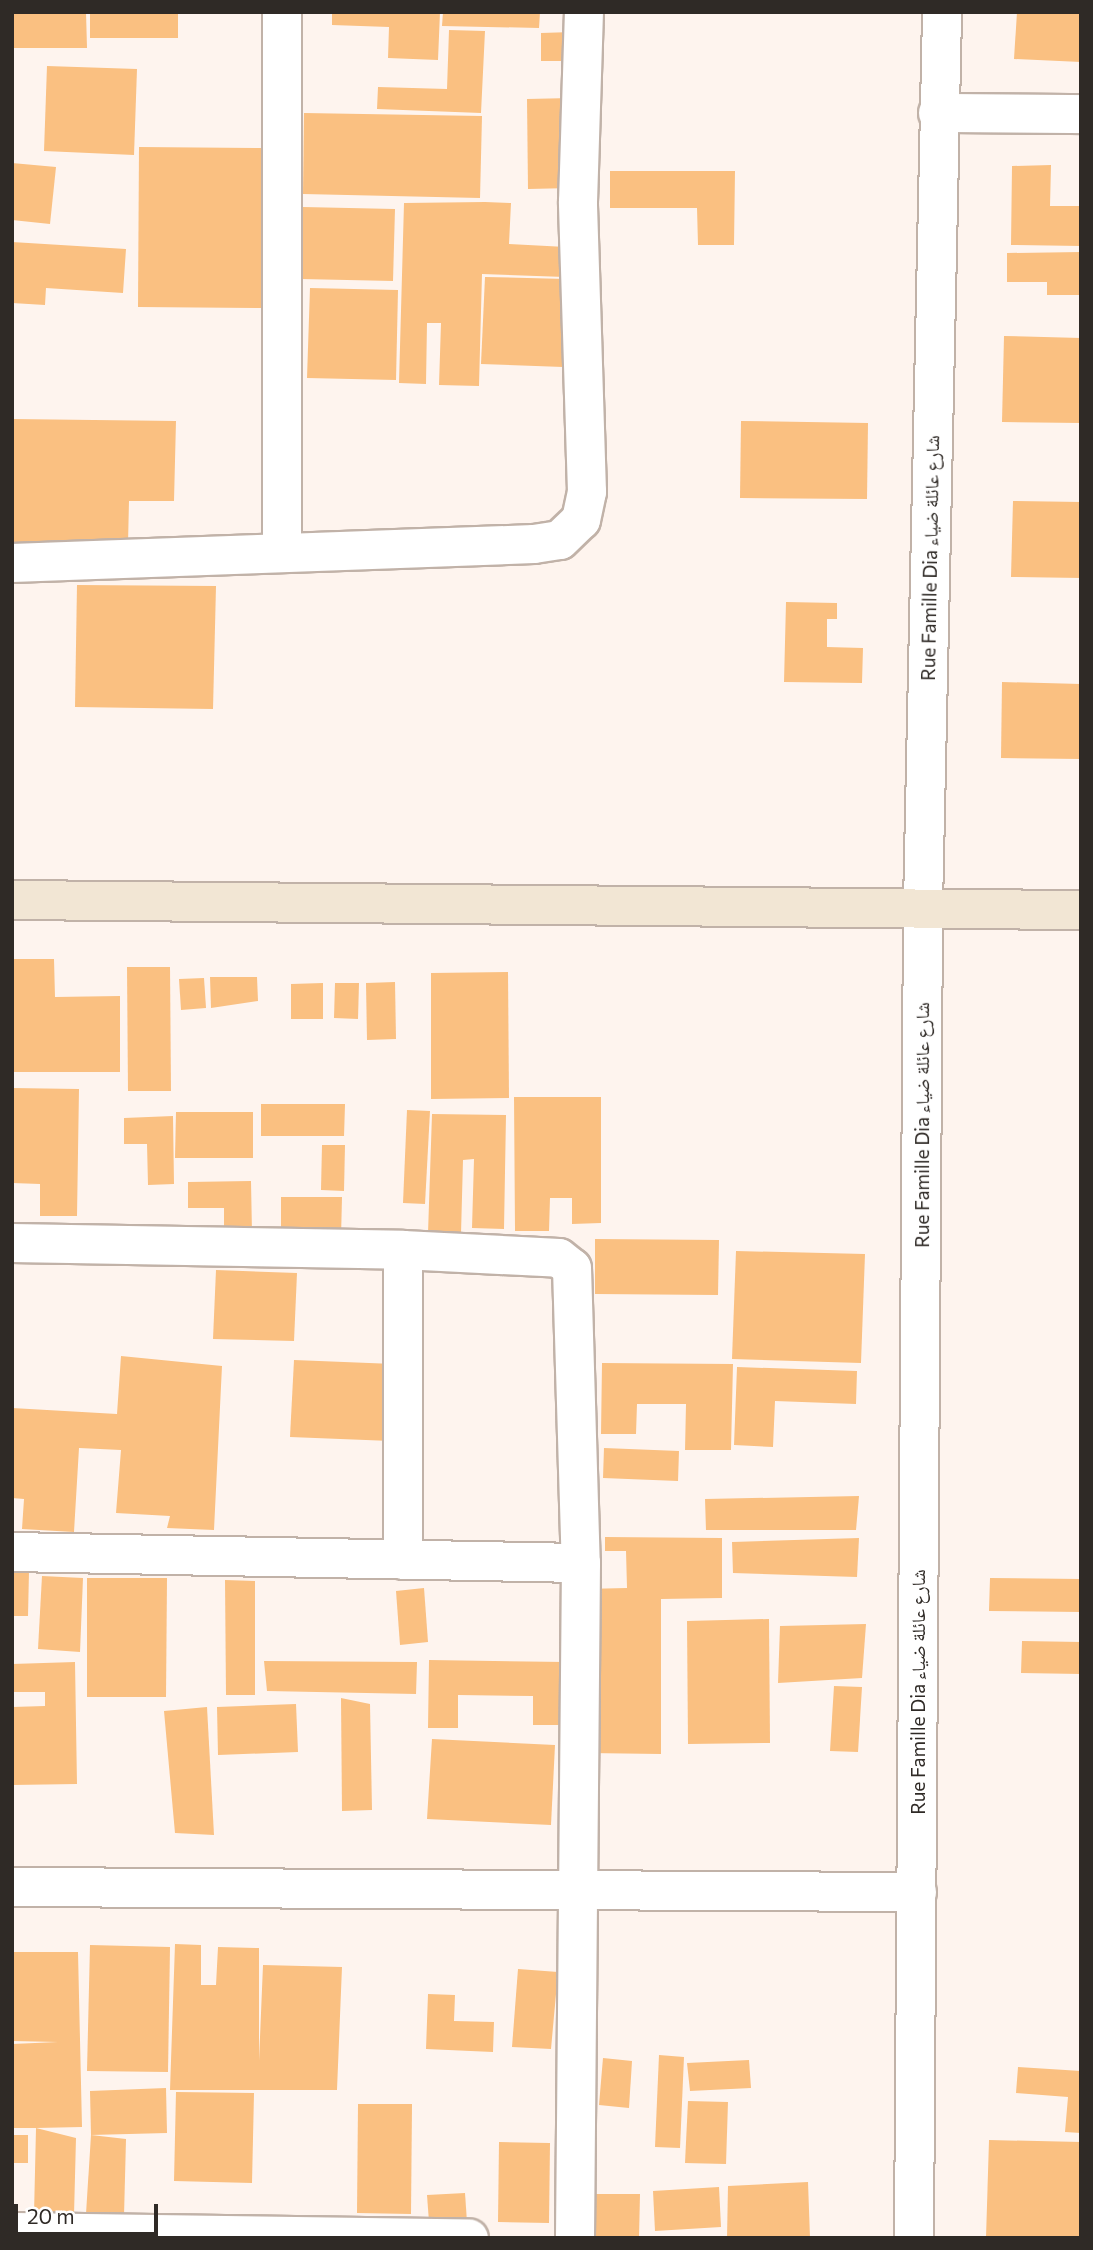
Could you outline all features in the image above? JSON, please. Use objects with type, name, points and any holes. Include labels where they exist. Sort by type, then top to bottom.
[{"type":"street","points":[[282,12],[282,548]]},
{"type":"street","points":[[12,563],[228,557],[282,548],[534,544],[560,540],[581,520],[587,492],[578,202],[584,12]]},
{"type":"street","name":"Rue Famille Dia شارع عائلة ضياء","points":[[915,2238],[923,906],[942,12]]},
{"type":"street","points":[[939,113],[1081,114]]},
{"type":"street","points":[[12,900],[923,906],[1081,910]]},
{"type":"street","points":[[12,1243],[403,1250],[559,1258],[572,1268],[581,1563],[575,2238]]},
{"type":"street","points":[[403,1250],[403,1560]]},
{"type":"street","points":[[12,1552],[581,1563]]},
{"type":"street","points":[[12,1887],[917,1892]]},
{"type":"street","points":[[12,2232],[469,2238]]},
{"type":"building","points":[[12,12],[86,12],[87,48],[12,48]]},
{"type":"building","points":[[90,12],[178,12],[178,38],[90,38]]},
{"type":"building","points":[[332,12],[440,12],[438,60],[388,58],[389,27],[332,25]]},
{"type":"building","points":[[443,12],[540,12],[539,28],[442,26]]},
{"type":"building","points":[[1017,12],[1081,12],[1081,62],[1014,59]]},
{"type":"building","points":[[449,30],[485,31],[481,113],[377,109],[378,87],[447,89]]},
{"type":"building","points":[[572,32],[572,61],[541,61],[541,33]]},
{"type":"building","points":[[47,66],[137,69],[134,155],[44,151]]},
{"type":"building","points":[[571,98],[572,188],[528,189],[527,99]]},
{"type":"building","points":[[304,113],[482,116],[480,198],[303,194]]},
{"type":"building","points":[[139,147],[267,148],[266,308],[138,307]]},
{"type":"building","points":[[12,163],[56,167],[50,224],[12,220]]},
{"type":"building","points":[[1051,165],[1050,206],[1081,206],[1081,246],[1011,245],[1012,166]]},
{"type":"building","points":[[610,171],[735,171],[734,245],[698,245],[697,208],[610,208]]},
{"type":"building","points":[[404,203],[511,203],[509,244],[566,247],[565,277],[482,274],[479,386],[439,385],[441,323],[427,323],[426,384],[399,383]]},
{"type":"building","points":[[303,207],[395,209],[393,281],[301,279]]},
{"type":"building","points":[[12,242],[126,249],[123,293],[46,288],[45,305],[12,303]]},
{"type":"building","points":[[1081,252],[1081,295],[1047,295],[1047,282],[1007,282],[1007,253]]},
{"type":"building","points":[[485,277],[566,279],[563,367],[481,364]]},
{"type":"building","points":[[310,288],[398,290],[396,380],[307,378]]},
{"type":"building","points":[[1004,336],[1081,338],[1081,423],[1002,422]]},
{"type":"building","points":[[12,419],[176,421],[174,501],[129,501],[128,544],[12,543]]},
{"type":"building","points":[[741,421],[868,423],[867,499],[740,498]]},
{"type":"building","points":[[1013,501],[1081,502],[1081,578],[1011,577]]},
{"type":"building","points":[[77,585],[216,586],[213,709],[75,707]]},
{"type":"building","points":[[786,602],[837,603],[837,619],[827,619],[827,647],[863,648],[862,683],[784,682]]},
{"type":"building","points":[[1002,682],[1081,684],[1081,759],[1001,758]]},
{"type":"building","points":[[12,959],[54,959],[55,997],[120,996],[120,1072],[12,1072]]},
{"type":"building","points":[[127,967],[170,967],[171,1091],[128,1091]]},
{"type":"building","points":[[508,972],[509,1098],[431,1099],[431,973]]},
{"type":"building","points":[[210,977],[257,977],[258,1001],[211,1008]]},
{"type":"building","points":[[204,978],[206,1008],[181,1010],[179,979]]},
{"type":"building","points":[[395,982],[396,1039],[367,1040],[366,983]]},
{"type":"building","points":[[323,983],[323,1019],[291,1019],[291,984]]},
{"type":"building","points":[[335,983],[359,983],[358,1019],[334,1018]]},
{"type":"building","points":[[12,1088],[79,1089],[77,1216],[40,1216],[40,1184],[12,1183]]},
{"type":"building","points":[[514,1097],[601,1097],[601,1223],[572,1224],[572,1198],[550,1198],[549,1231],[515,1231]]},
{"type":"building","points":[[261,1104],[345,1104],[344,1136],[261,1136]]},
{"type":"building","points":[[407,1110],[430,1111],[425,1204],[403,1203]]},
{"type":"building","points":[[176,1112],[253,1112],[253,1158],[175,1158]]},
{"type":"building","points":[[432,1114],[506,1115],[504,1229],[472,1228],[474,1159],[463,1160],[461,1234],[428,1233]]},
{"type":"building","points":[[173,1116],[174,1184],[148,1185],[147,1144],[124,1144],[124,1118]]},
{"type":"building","points":[[322,1145],[345,1145],[344,1191],[321,1190]]},
{"type":"building","points":[[251,1181],[252,1233],[224,1233],[224,1208],[188,1208],[188,1182]]},
{"type":"building","points":[[281,1197],[342,1197],[341,1238],[281,1238]]},
{"type":"building","points":[[595,1239],[719,1240],[718,1295],[595,1294]]},
{"type":"building","points":[[736,1251],[865,1254],[861,1363],[732,1359]]},
{"type":"building","points":[[216,1270],[297,1273],[294,1341],[213,1339]]},
{"type":"building","points":[[121,1356],[222,1366],[214,1530],[167,1528],[170,1516],[116,1513],[121,1450],[79,1448],[74,1532],[22,1529],[24,1499],[12,1498],[12,1408],[117,1414]]},
{"type":"building","points":[[294,1360],[394,1364],[391,1441],[290,1437]]},
{"type":"building","points":[[602,1363],[733,1364],[731,1450],[685,1450],[686,1404],[637,1404],[636,1434],[601,1434]]},
{"type":"building","points":[[737,1367],[857,1371],[856,1404],[775,1401],[773,1447],[734,1445]]},
{"type":"building","points":[[604,1448],[679,1451],[678,1481],[603,1478]]},
{"type":"building","points":[[859,1496],[856,1530],[706,1530],[705,1499]]},
{"type":"building","points":[[605,1537],[722,1538],[722,1598],[661,1599],[661,1754],[587,1753],[584,1589],[627,1588],[626,1551],[605,1551]]},
{"type":"building","points":[[859,1538],[857,1577],[733,1573],[732,1542]]},
{"type":"building","points":[[12,1571],[29,1571],[28,1616],[12,1616]]},
{"type":"building","points":[[42,1576],[83,1578],[80,1652],[38,1649]]},
{"type":"building","points":[[87,1578],[167,1578],[166,1697],[87,1697]]},
{"type":"building","points":[[990,1578],[1081,1579],[1081,1612],[989,1611]]},
{"type":"building","points":[[225,1580],[255,1581],[255,1695],[226,1695]]},
{"type":"building","points":[[424,1588],[428,1642],[400,1645],[396,1591]]},
{"type":"building","points":[[769,1619],[770,1743],[688,1744],[687,1621]]},
{"type":"building","points":[[866,1624],[862,1678],[778,1683],[780,1626]]},
{"type":"building","points":[[1022,1641],[1081,1642],[1081,1674],[1021,1673]]},
{"type":"building","points":[[429,1660],[565,1662],[565,1725],[533,1725],[533,1696],[458,1695],[458,1728],[428,1728]]},
{"type":"building","points":[[264,1661],[417,1662],[416,1694],[267,1691]]},
{"type":"building","points":[[75,1662],[77,1784],[12,1785],[12,1707],[45,1706],[45,1692],[12,1692],[12,1664]]},
{"type":"building","points":[[834,1686],[862,1687],[858,1752],[830,1751]]},
{"type":"building","points":[[341,1698],[370,1704],[372,1810],[342,1811]]},
{"type":"building","points":[[296,1704],[298,1752],[218,1755],[217,1707]]},
{"type":"building","points":[[207,1707],[214,1835],[175,1833],[164,1711]]},
{"type":"building","points":[[432,1739],[555,1745],[551,1825],[427,1819]]},
{"type":"building","points":[[175,1944],[201,1945],[201,1985],[216,1985],[218,1947],[259,1948],[259,2061],[263,1965],[342,1967],[337,2090],[170,2090]]},
{"type":"building","points":[[90,1945],[170,1947],[168,2072],[87,2071]]},
{"type":"building","points":[[12,1952],[78,1952],[82,2127],[12,2128],[12,2044],[58,2042],[12,2041]]},
{"type":"building","points":[[518,1969],[558,1972],[551,2049],[512,2047]]},
{"type":"building","points":[[428,1994],[455,1995],[454,2021],[494,2022],[493,2052],[426,2049]]},
{"type":"building","points":[[659,2055],[684,2057],[680,2148],[655,2147]]},
{"type":"building","points":[[603,2058],[632,2061],[629,2108],[599,2105]]},
{"type":"building","points":[[749,2060],[751,2088],[690,2091],[687,2063]]},
{"type":"building","points":[[1018,2067],[1081,2071],[1081,2133],[1065,2132],[1068,2097],[1016,2093]]},
{"type":"building","points":[[166,2088],[167,2133],[91,2135],[90,2091]]},
{"type":"building","points":[[176,2092],[254,2093],[252,2183],[174,2181]]},
{"type":"building","points":[[688,2101],[728,2102],[726,2164],[685,2163]]},
{"type":"building","points":[[358,2104],[412,2104],[411,2214],[357,2213]]},
{"type":"building","points":[[36,2128],[76,2138],[74,2215],[34,2214]]},
{"type":"building","points":[[12,2135],[28,2135],[28,2163],[12,2163]]},
{"type":"building","points":[[91,2135],[126,2139],[124,2216],[86,2214]]},
{"type":"building","points":[[989,2140],[1081,2142],[1081,2238],[986,2238]]},
{"type":"building","points":[[499,2142],[550,2143],[549,2223],[498,2222]]},
{"type":"building","points":[[808,2182],[810,2238],[727,2238],[728,2186]]},
{"type":"building","points":[[719,2187],[721,2227],[655,2231],[653,2191]]},
{"type":"building","points":[[465,2193],[467,2222],[429,2222],[427,2195]]},
{"type":"building","points":[[596,2194],[640,2194],[639,2238],[595,2238]]}]
